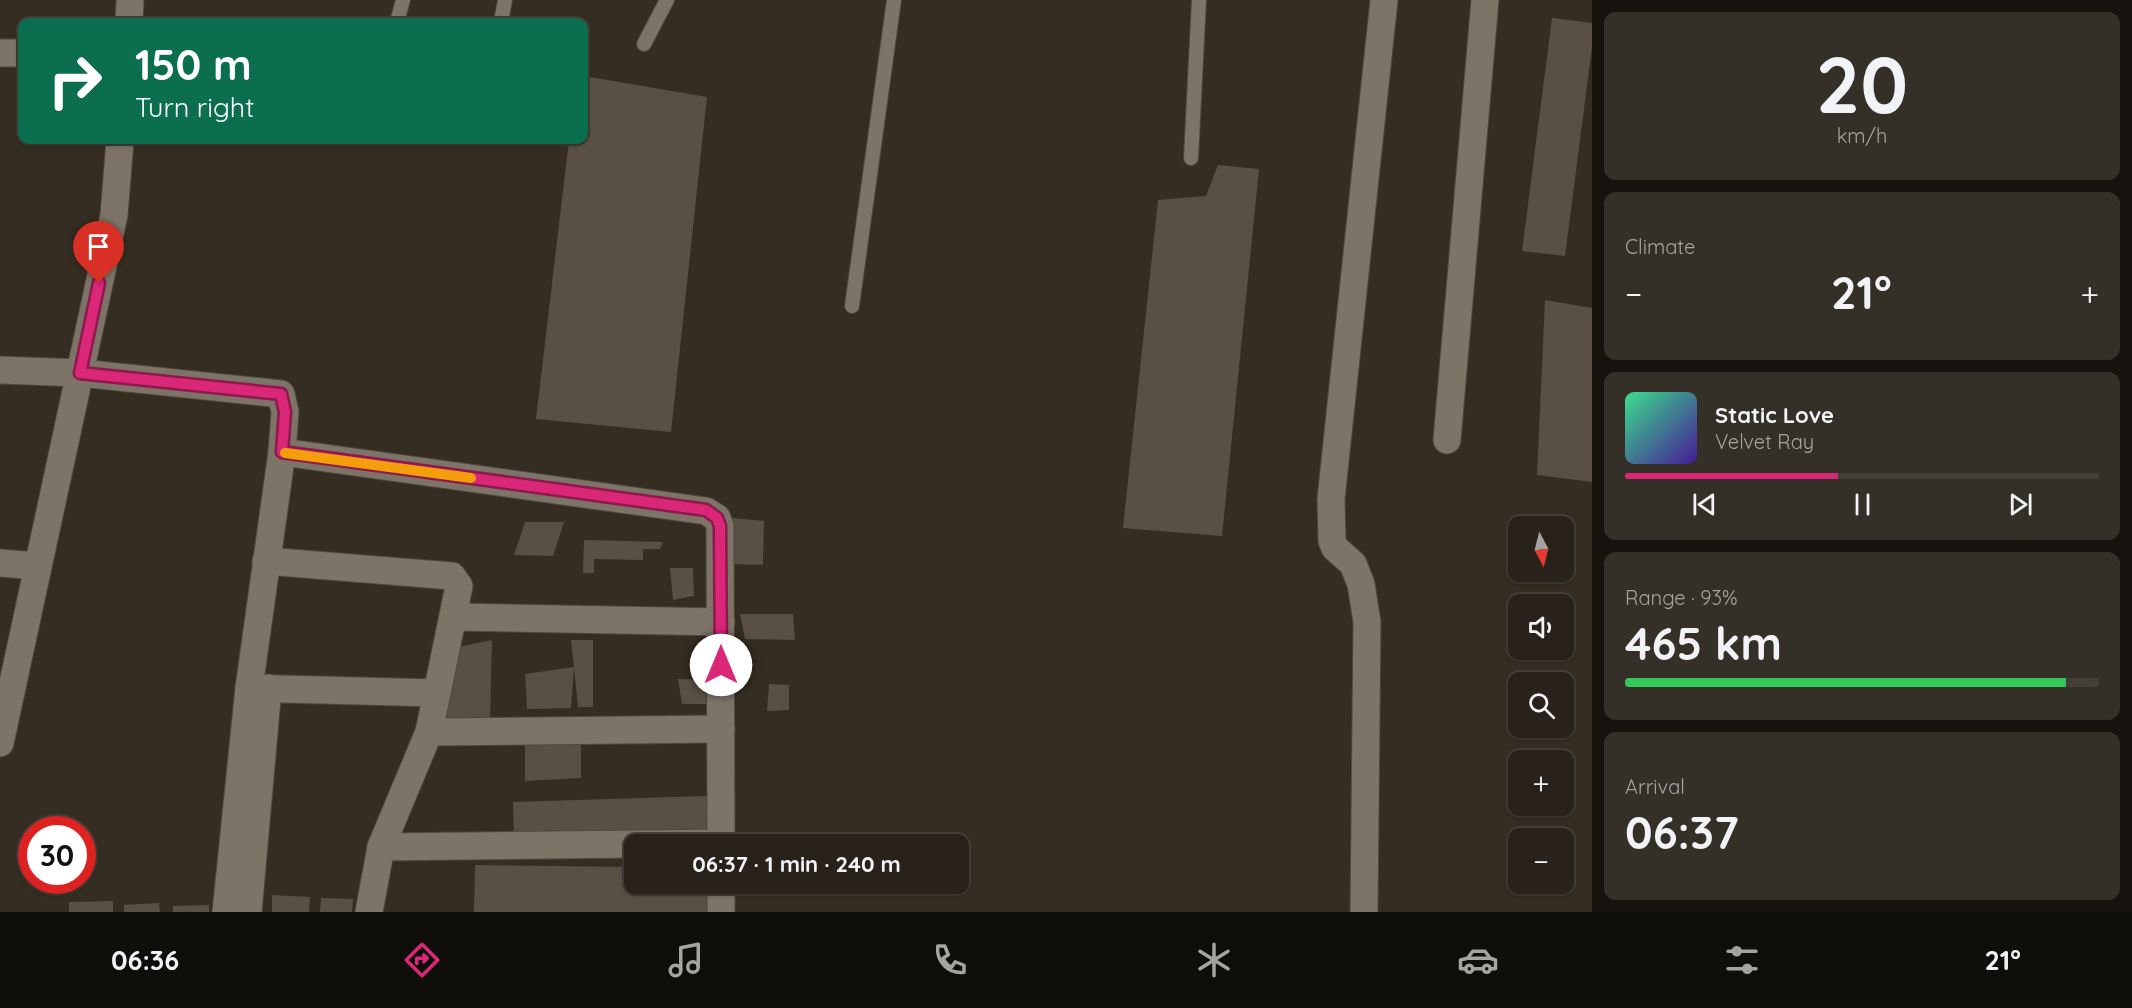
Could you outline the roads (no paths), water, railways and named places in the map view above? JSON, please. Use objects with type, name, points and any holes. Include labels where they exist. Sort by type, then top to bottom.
[{"type":"street","points":[[129,18],[130,0]]},
{"type":"street","points":[[1364,912],[1366,622],[1361,584],[1353,564],[1335,548],[1332,541],[1331,499],[1384,0]]},
{"type":"street","points":[[1447,440],[1485,0]]},
{"type":"street","points":[[0,52],[18,53]]},
{"type":"street","points":[[0,743],[36,566],[114,215],[120,144]]},
{"type":"street","points":[[0,370],[80,373],[281,394],[285,412],[282,452],[266,561],[248,912]]},
{"type":"street","points":[[282,452],[706,510],[717,518],[720,526],[721,834]]},
{"type":"street","points":[[266,561],[452,576],[459,586],[429,732],[381,847],[369,912]]},
{"type":"street","points":[[0,563],[36,566]]},
{"type":"street","points":[[454,617],[721,622]]},
{"type":"street","points":[[259,688],[437,693]]},
{"type":"street","points":[[226,912],[259,688]]},
{"type":"street","points":[[429,732],[721,729]]},
{"type":"street","points":[[381,847],[624,845]]},
{"type":"street","points":[[722,894],[722,912]]},
{"type":"lane","points":[[398,18],[403,0]]},
{"type":"lane","points":[[502,18],[505,0]]},
{"type":"lane","points":[[644,44],[667,0]]},
{"type":"lane","points":[[852,306],[894,0]]},
{"type":"lane","points":[[1191,158],[1200,0]]}]
